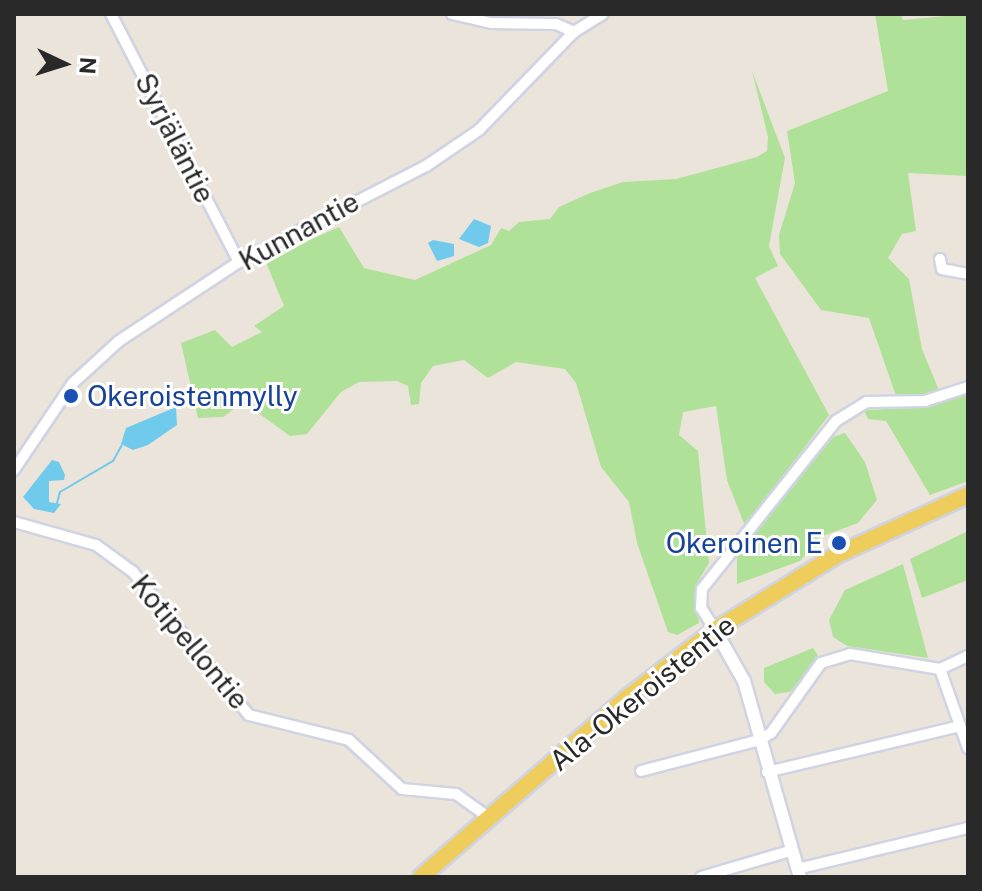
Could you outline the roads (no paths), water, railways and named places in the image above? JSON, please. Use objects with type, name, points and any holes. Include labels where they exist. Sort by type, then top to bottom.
[{"type":"main road","name":"Ala-Okeroistentie","points":[[421,877],[627,698],[715,630],[837,555],[968,495]]},
{"type":"street","name":"Syrjäläntie","points":[[111,14],[239,262]]},
{"type":"street","points":[[452,14],[491,23],[556,24],[574,32]]},
{"type":"street","name":"Kunnantie","points":[[14,470],[73,383],[119,341],[239,262],[426,166],[479,130],[574,32],[603,14]]},
{"type":"street","points":[[940,259],[942,269],[968,274]]},
{"type":"street","points":[[968,387],[925,401],[867,402],[836,421],[702,589],[701,608],[739,667],[790,851],[799,873],[968,828]]},
{"type":"street","name":"Kotipellontie","points":[[14,522],[96,545],[133,572],[249,715],[349,740],[402,789],[456,794],[491,819]]},
{"type":"street","points":[[641,771],[759,740],[771,733],[821,663],[850,654],[940,669],[968,656]]},
{"type":"street","points":[[940,669],[968,748]]},
{"type":"street","points":[[767,772],[960,726]]},
{"type":"street","points":[[701,877],[738,872],[790,851]]},
{"type":"water","points":[[474,219],[491,226],[488,243],[479,247],[459,239]]},
{"type":"water","points":[[433,240],[454,244],[454,256],[437,261],[428,243]]},
{"type":"water","points":[[176,407],[177,425],[148,445],[133,450],[121,444],[126,428]]},
{"type":"water","points":[[52,460],[59,462],[65,475],[64,480],[49,481],[49,502],[61,504],[54,513],[34,509],[23,497]]},
{"type":"waterway","points":[[57,503],[60,492],[113,461],[122,445]]},
{"type":"place","name":"Okeroistenmylly","points":[[71,396]]},
{"type":"place","name":"Okeroinen E","points":[[839,543]]}]
